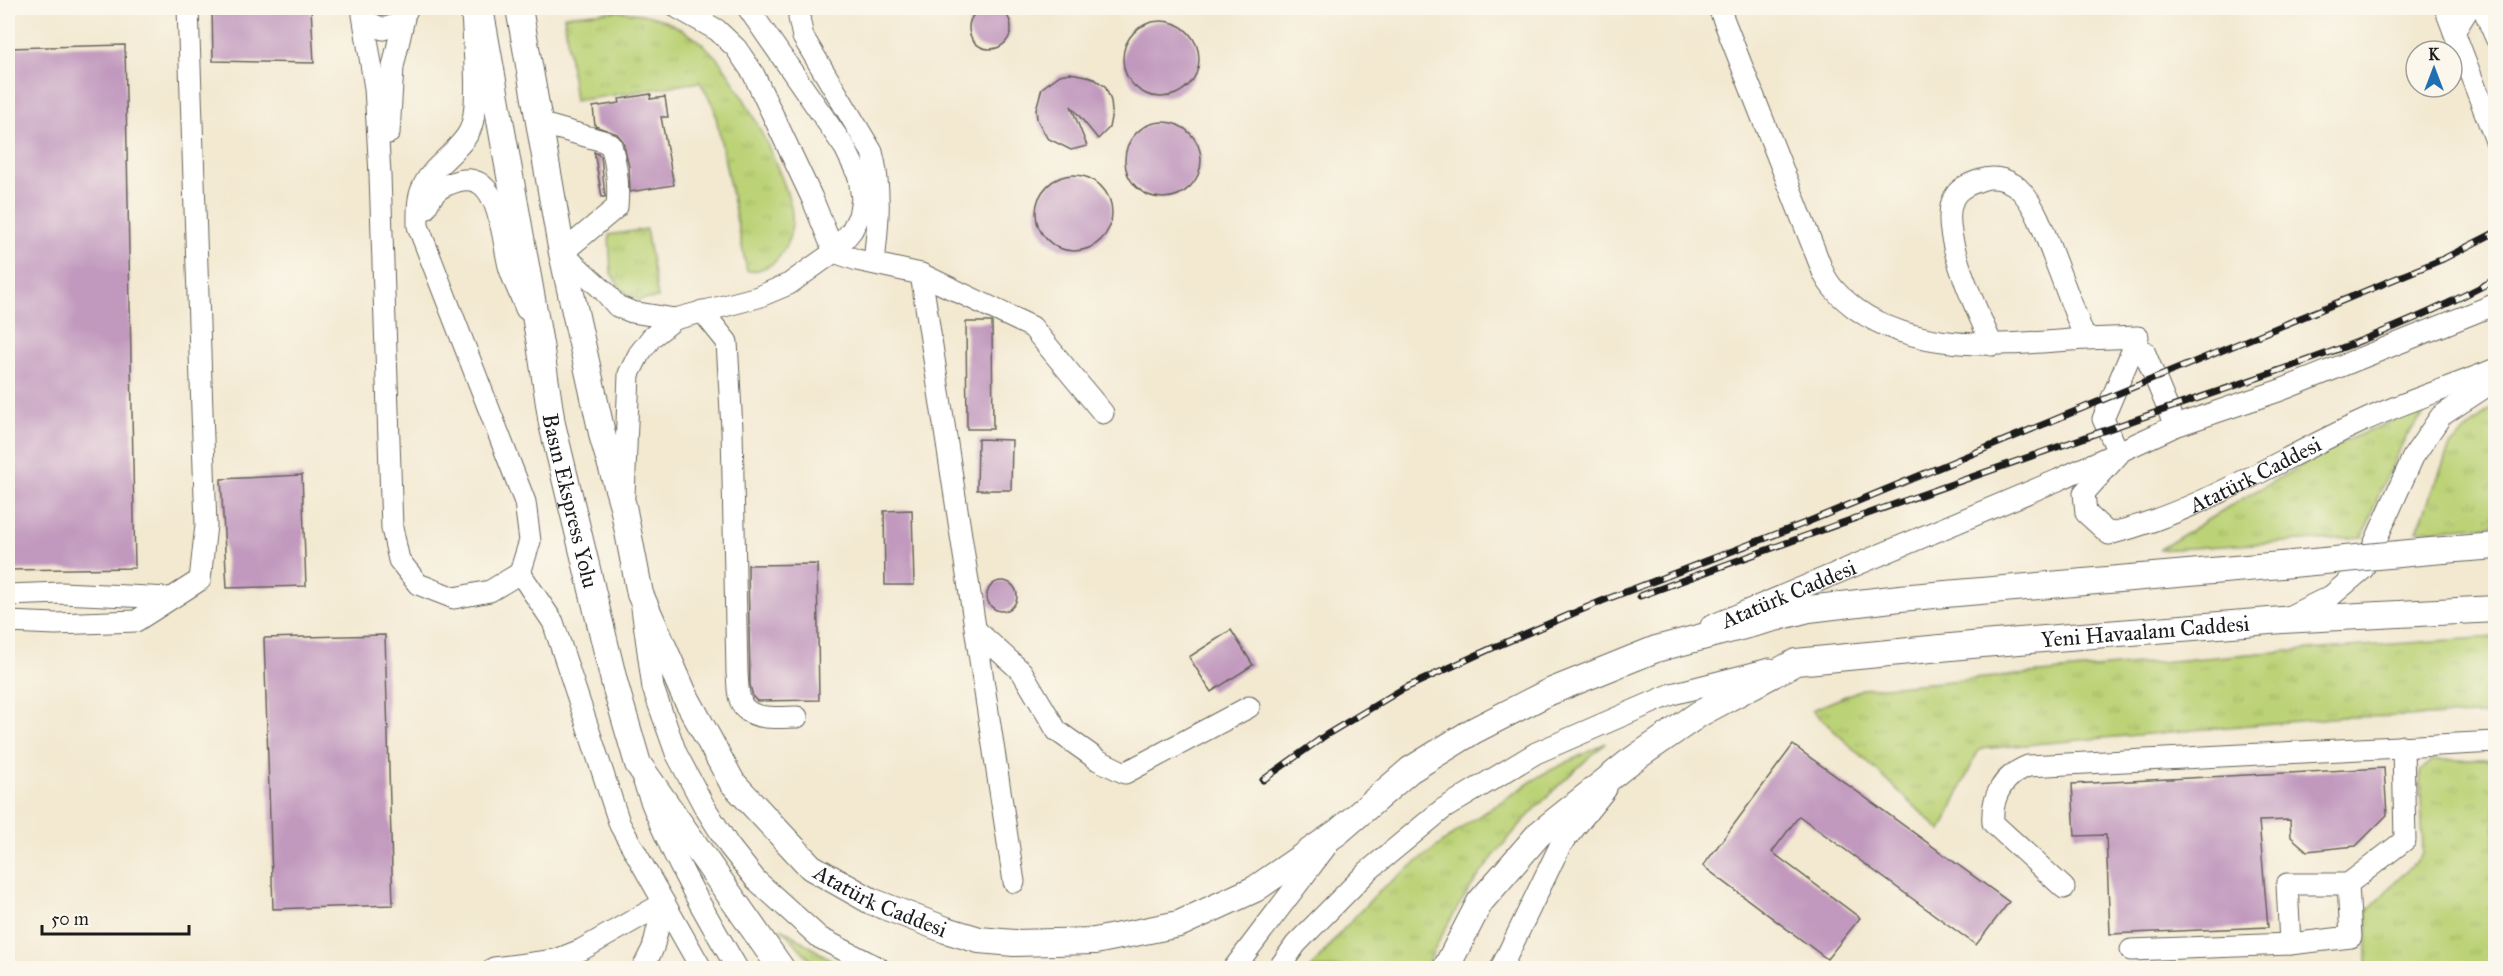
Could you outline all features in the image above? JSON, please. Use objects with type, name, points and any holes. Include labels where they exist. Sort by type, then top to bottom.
[{"type":"main road","name":"Basın Ekspress Yolu","points":[[480,8],[540,344],[552,424],[615,685],[638,764]]},
{"type":"main road","name":"Basın Ekspress Yolu","points":[[519,8],[562,254],[601,427],[623,506]]},
{"type":"main road","name":"Atatürk Caddesi","points":[[623,506],[640,594],[684,694],[732,782],[811,867],[871,901],[946,930],[979,940],[1014,943],[1095,941],[1179,924],[1255,889],[1338,832],[1410,770],[1473,731],[1547,693],[1656,649],[1809,609],[1924,596],[2496,546]]},
{"type":"main road","name":"Yeni Havaalanı Caddesi","points":[[1796,662],[1982,644],[2282,620],[2496,609]]},
{"type":"main road","points":[[1446,969],[1480,902],[1539,834],[1628,763],[1699,714],[1796,662]]},
{"type":"main road","points":[[638,764],[781,969]]},
{"type":"street","points":[[8,622],[56,624],[136,621],[200,580],[206,525],[188,8]]},
{"type":"street","points":[[362,11],[375,88],[393,528],[399,560],[418,584],[454,598],[490,591],[520,573],[530,541],[525,502],[418,226],[422,189],[439,166],[457,150],[469,131],[476,109],[472,8]]},
{"type":"street","points":[[678,8],[717,30],[736,48],[753,73],[803,178],[834,252]]},
{"type":"street","points":[[623,506],[629,374],[639,354],[652,337],[675,319],[758,297],[789,284],[834,252],[852,230],[859,216],[862,199],[859,177],[845,148],[748,8]]},
{"type":"street","points":[[802,8],[800,18],[803,38],[872,152],[878,179],[880,207],[874,263]]},
{"type":"street","points":[[1719,8],[1828,284],[1844,300],[1869,318],[1934,340],[1992,345],[2085,339],[2141,344]]},
{"type":"street","points":[[2445,8],[2496,141]]},
{"type":"street","points":[[2454,32],[2469,8]]},
{"type":"street","points":[[2482,8],[2496,38]]},
{"type":"street","points":[[362,11],[368,22],[383,29],[398,24],[409,11]]},
{"type":"street","points":[[380,175],[388,139],[393,67],[409,11]]},
{"type":"street","points":[[539,123],[603,141],[611,145],[615,159],[619,189],[617,207],[562,254],[604,291],[617,306],[632,312],[675,319]]},
{"type":"street","points":[[1992,345],[1953,249],[1951,226],[1952,206],[1956,194],[1970,183],[1987,178],[2006,179],[2021,190],[2036,212],[2085,339]]},
{"type":"street","points":[[418,226],[434,192],[447,184],[466,179],[482,184],[492,197],[500,219],[509,267],[540,344]]},
{"type":"street","points":[[834,252],[921,274],[1032,327],[1103,413]]},
{"type":"street","points":[[921,274],[1014,882]]},
{"type":"street","name":"Atatürk Caddesi","points":[[1656,649],[2119,454],[2175,426],[2281,390],[2496,304]]},
{"type":"street","points":[[702,311],[727,342],[732,429],[739,694],[743,706],[753,714],[770,717],[797,717]]},
{"type":"street","points":[[2141,344],[2175,426]]},
{"type":"street","points":[[2119,454],[2103,419],[2141,344]]},
{"type":"street","name":"Atatürk Caddesi","points":[[2119,454],[2084,493],[2086,513],[2109,534],[2146,525],[2192,505],[2365,420],[2496,369]]},
{"type":"street","points":[[2282,620],[2331,596],[2363,569],[2413,457],[2441,416],[2496,380]]},
{"type":"street","points":[[520,573],[554,622],[620,825],[701,969]]},
{"type":"street","points":[[8,595],[61,593],[171,598]]},
{"type":"street","points":[[640,594],[653,688],[676,753],[717,826],[756,880],[786,909],[820,938],[879,969]]},
{"type":"street","points":[[977,631],[1022,672],[1057,731],[1098,759],[1125,773],[1249,707]]},
{"type":"street","points":[[1279,969],[1296,944],[1376,864],[1443,809],[1536,753],[1672,694],[1796,662]]},
{"type":"street","points":[[2064,888],[1993,823],[1997,792],[2018,770],[2038,764],[2496,742]]},
{"type":"street","points":[[2290,944],[2287,884],[2348,884],[2405,840],[2403,746]]},
{"type":"street","points":[[1501,969],[1560,846],[1628,763]]},
{"type":"street","name":"Basın Ekspress Yolu","points":[[638,764],[658,822],[706,917],[737,969]]},
{"type":"street","points":[[1235,966],[1338,832]]},
{"type":"street","points":[[2131,950],[2290,944],[2351,937],[2348,884]]},
{"type":"street","points":[[494,969],[556,960],[574,961],[664,903]]},
{"type":"street","points":[[643,969],[653,948],[664,903]]},
{"type":"green space","points":[[618,11],[658,18],[684,31],[713,54],[735,84],[772,155],[782,178],[792,214],[788,242],[779,257],[769,266],[747,271],[714,107],[700,82],[575,101],[564,16]]},
{"type":"green space","points":[[646,229],[658,298],[638,300],[620,288],[611,273],[609,235]]},
{"type":"green space","points":[[2433,403],[2407,435],[2380,491],[2363,537],[2159,550],[2233,504],[2341,443]]},
{"type":"green space","points":[[2495,404],[2495,525],[2417,531],[2450,446]]},
{"type":"green space","points":[[2495,637],[2495,715],[2342,717],[1979,749],[1941,831],[1812,710],[1862,689],[2260,653]]},
{"type":"green space","points":[[1606,743],[1552,792],[1502,845],[1460,904],[1426,968],[1311,968],[1379,891],[1468,823],[1543,774]]},
{"type":"green space","points":[[2433,760],[2495,760],[2495,968],[2367,968],[2367,911],[2423,854],[2420,771]]},
{"type":"green space","points":[[781,928],[844,968],[818,968]]},
{"type":"building","points":[[990,7],[1005,13],[1011,28],[1005,43],[990,49],[975,43],[969,28],[975,13]]},
{"type":"building","points":[[212,8],[311,8],[314,63],[213,61]]},
{"type":"building","points":[[1161,21],[1175,24],[1188,32],[1196,45],[1199,59],[1196,73],[1188,86],[1175,94],[1161,97],[1147,94],[1134,86],[1126,73],[1123,59],[1126,45],[1134,32],[1147,24]]},
{"type":"building","points":[[125,45],[135,568],[8,570],[8,48]]},
{"type":"building","points":[[1070,73],[1091,77],[1105,86],[1111,101],[1112,112],[1109,128],[1098,139],[1071,106],[1087,146],[1071,150],[1047,138],[1037,119],[1036,109],[1042,88],[1060,75]]},
{"type":"building","points":[[651,94],[650,99],[665,97],[668,117],[661,117],[674,185],[630,192],[629,167],[623,141],[617,134],[595,126],[593,107],[620,103],[619,99]]},
{"type":"building","points":[[1163,122],[1177,125],[1190,133],[1198,146],[1201,160],[1198,174],[1190,187],[1177,195],[1163,198],[1149,195],[1136,187],[1128,174],[1125,160],[1128,146],[1136,133],[1149,125]]},
{"type":"building","points":[[594,152],[601,156],[605,197],[602,197]]},
{"type":"building","points":[[1074,175],[1088,178],[1101,186],[1109,199],[1112,213],[1109,227],[1101,240],[1088,248],[1074,251],[1060,248],[1047,240],[1039,227],[1036,213],[1039,199],[1047,186],[1060,178]]},
{"type":"building","points":[[966,322],[992,322],[993,429],[967,429]]},
{"type":"building","points":[[978,439],[1012,440],[1011,490],[977,490]]},
{"type":"building","points":[[302,475],[306,586],[227,588],[221,479]]},
{"type":"building","points":[[912,510],[914,585],[885,585],[884,511]]},
{"type":"building","points":[[817,564],[819,700],[757,701],[753,697],[750,685],[748,565]]},
{"type":"building","points":[[1002,581],[1012,586],[1017,596],[1012,606],[1002,611],[992,606],[987,596],[992,586]]},
{"type":"building","points":[[1231,630],[1253,665],[1211,692],[1189,657]]},
{"type":"building","points":[[385,635],[393,905],[273,909],[264,638]]},
{"type":"building","points":[[1793,745],[2009,902],[1976,945],[1799,816],[1772,852],[1860,918],[1827,959],[1703,866]]},
{"type":"building","points":[[2384,768],[2387,815],[2356,846],[2307,851],[2291,837],[2290,820],[2259,821],[2268,927],[2110,934],[2106,835],[2075,836],[2072,784]]},
{"type":"railway","points":[[1263,780],[1326,735],[1401,690],[1490,649],[1602,601],[1805,523],[2443,259],[2496,232]]},
{"type":"railway","points":[[1640,596],[2324,355],[2411,320],[2496,279]]}]
